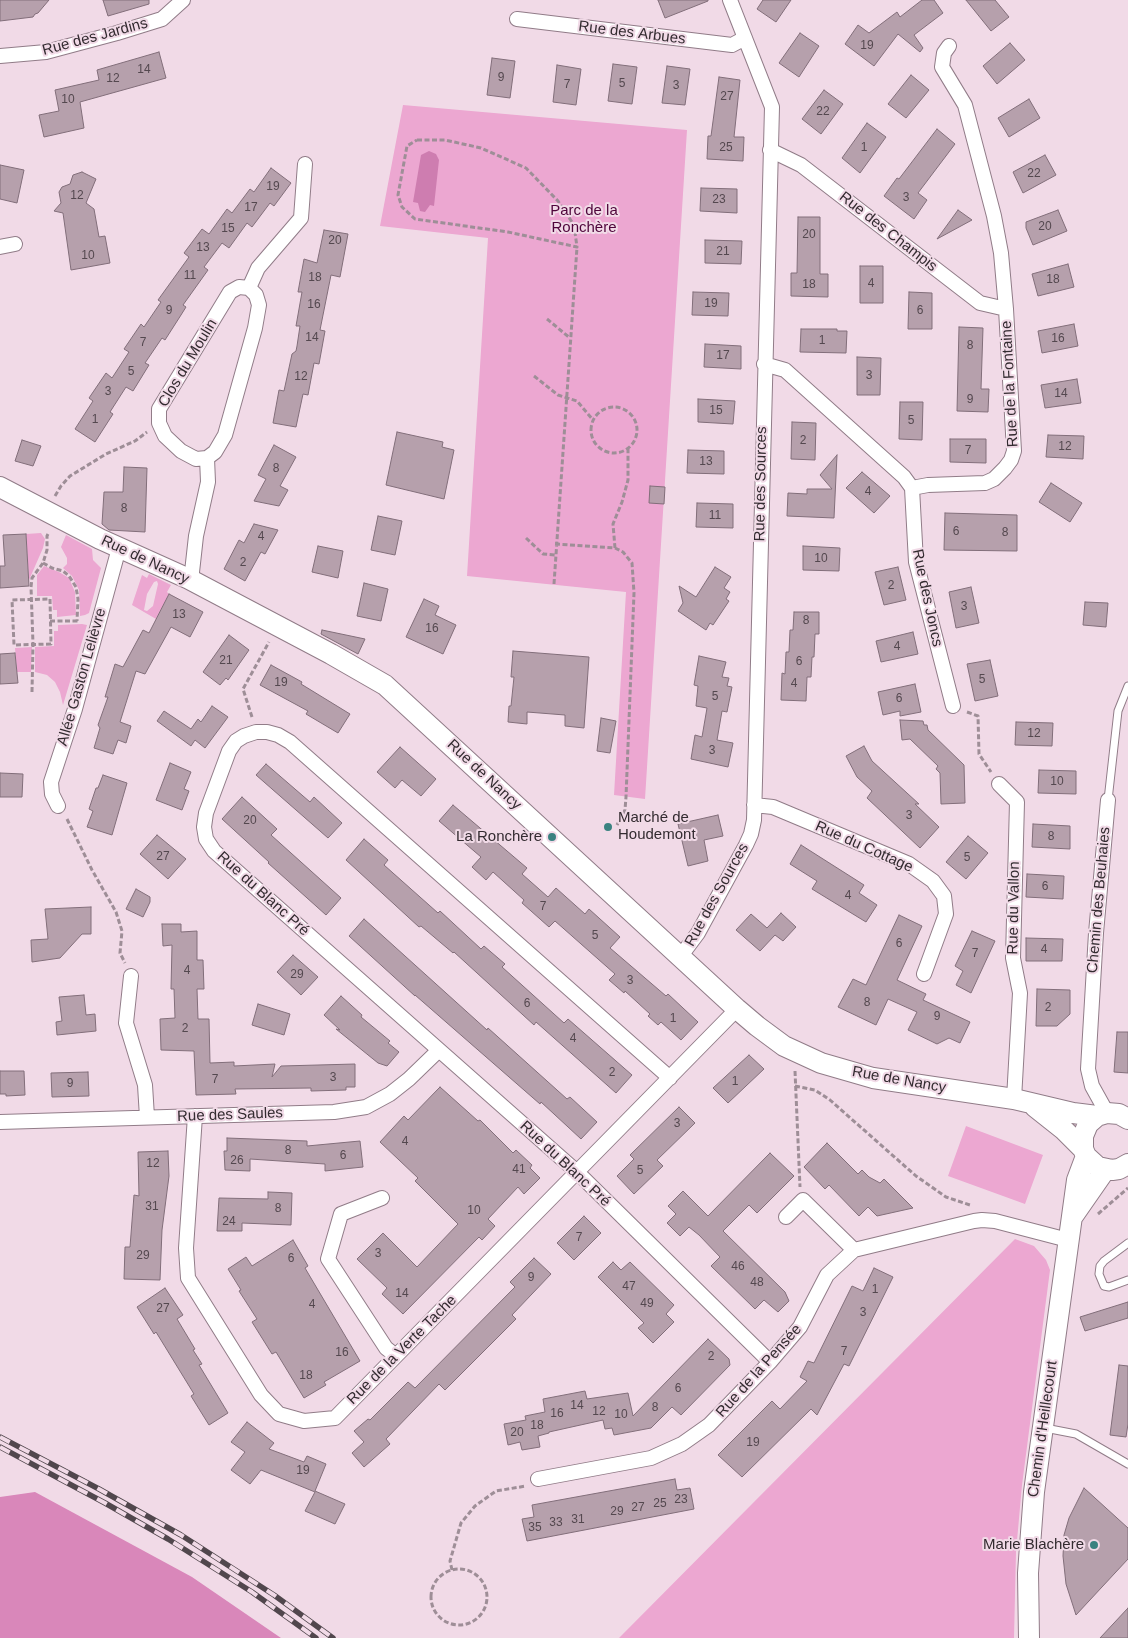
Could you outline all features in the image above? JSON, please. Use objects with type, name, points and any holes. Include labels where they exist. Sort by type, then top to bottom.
[{"type":"street","name":"Rue des Jardins","points":[[0,56],[46,52],[117,33],[162,19],[183,0]]},
{"type":"street","name":"Rue des Sources","points":[[680,957],[698,934],[746,845],[751,834],[754,805],[772,107],[730,0]]},
{"type":"street","name":"Rue des Arbues","points":[[517,19],[732,45],[745,38]]},
{"type":"street","name":"Rue de la Fontaine","points":[[912,488],[928,485],[984,483],[994,479],[1005,468],[1011,460],[1014,450],[1001,253],[994,216],[965,105],[942,67],[944,53],[949,46]]},
{"type":"street","name":"Rue des Champis","points":[[770,150],[801,165],[980,303],[1006,309]]},
{"type":"street","points":[[189,580],[192,572],[196,536],[208,482],[207,458],[215,452],[226,435],[255,328],[259,305],[256,295],[249,288],[258,268],[301,218],[305,164]]},
{"type":"street","points":[[0,247],[15,244]]},
{"type":"street","name":"Clos du Moulin","points":[[207,458],[196,459],[181,451],[165,436],[159,423],[159,409],[230,292],[239,287],[249,288]]},
{"type":"street","points":[[764,364],[785,370],[904,477],[912,488]]},
{"type":"street","name":"Rue de Nancy","points":[[0,487],[119,548],[189,580],[377,680],[395,693],[737,1009],[784,1046],[820,1063],[873,1078],[1022,1101],[1074,1113],[1119,1114],[1128,1119]]},
{"type":"street","name":"Rue des Joncs","points":[[912,488],[916,562],[953,706]]},
{"type":"street","name":"Allée Gaston Lelièvre","points":[[58,806],[52,794],[50,782],[75,709],[119,548]]},
{"type":"street","points":[[256,732],[278,735],[290,742],[670,1078]]},
{"type":"street","name":"Rue du Blanc Pré","points":[[256,732],[236,741],[229,751],[206,813],[204,827],[206,839],[214,851],[577,1172],[770,1362]]},
{"type":"street","name":"Rue du Vallon","points":[[999,784],[1017,802],[1012,958],[1020,993],[1022,1101]]},
{"type":"street","name":"Chemin des Beuhaies","points":[[1102,1115],[1088,1069],[1096,933],[1108,800]]},
{"type":"street","name":"Rue du Cottage","points":[[754,805],[773,807],[909,864],[933,881],[944,896],[946,914],[924,974]]},
{"type":"street","points":[[131,976],[126,1023],[145,1085],[147,1117]]},
{"type":"street","name":"Rue de la Verte Tache","points":[[195,1116],[186,1248],[188,1278],[261,1395],[279,1414],[304,1421],[335,1418],[737,1009]]},
{"type":"street","name":"Rue des Saules","points":[[0,1122],[334,1112],[366,1107],[390,1094],[409,1080],[439,1050]]},
{"type":"street","name":"Rue de Nancy","points":[[1022,1101],[1064,1130],[1085,1152],[1091,1163],[1105,1170]]},
{"type":"street","name":"Chemin d'Heillecourt","points":[[1029,1638],[1028,1574],[1030,1532],[1042,1427],[1068,1240],[1077,1180],[1085,1152],[1083,1136],[1088,1124],[1102,1115]]},
{"type":"street","points":[[1105,1170],[1127,1167]]},
{"type":"street","name":"Chemin d'Heillecourt","points":[[1071,1220],[1105,1170]]},
{"type":"street","points":[[382,1198],[341,1214],[328,1259],[386,1348],[396,1356]]},
{"type":"street","points":[[786,1217],[803,1200],[854,1250]]},
{"type":"street","name":"Rue de la Pensée","points":[[538,1479],[651,1458],[682,1444],[709,1426],[770,1362],[800,1327],[827,1275],[854,1250],[982,1220],[995,1221],[1068,1240]]},
{"type":"lane","name":"Chemin des Beuhaies","points":[[1108,800],[1118,711],[1128,686]]},
{"type":"lane","points":[[1128,1243],[1104,1261],[1100,1266],[1099,1274],[1104,1286],[1109,1287],[1128,1280]]},
{"type":"lane","points":[[1042,1427],[1076,1434],[1128,1464]]},
{"type":"path","points":[[554,584],[555,544],[571,338],[576,247],[574,225],[558,201],[526,168],[481,148],[445,140],[417,140],[407,146],[398,195],[402,207],[414,219],[508,232],[576,247]]},
{"type":"path","points":[[548,319],[571,338]]},
{"type":"path","points":[[534,376],[558,395],[577,401],[593,420]]},
{"type":"path","points":[[611,408],[618,408],[631,415],[635,421],[636,436],[635,441],[628,448],[622,452],[606,452],[594,443],[591,428],[593,420],[599,413],[611,408]]},
{"type":"path","points":[[32,692],[32,578],[44,563],[51,514],[61,486],[70,476],[106,454],[135,441],[159,423]]},
{"type":"path","points":[[615,548],[613,524],[628,480],[628,448]]},
{"type":"path","points":[[526,538],[544,554],[555,555]]},
{"type":"path","points":[[555,544],[615,548],[623,552],[632,563],[634,593],[626,797],[625,810],[617,825]]},
{"type":"path","points":[[44,563],[52,568],[63,571],[69,576],[76,587],[78,598],[77,621]]},
{"type":"path","points":[[50,599],[51,644],[14,644],[12,600],[31,600],[50,599]]},
{"type":"path","points":[[50,621],[99,622]]},
{"type":"path","points":[[256,732],[243,689],[278,626]]},
{"type":"path","points":[[953,706],[978,716],[979,754],[999,784]]},
{"type":"path","points":[[58,806],[70,823],[92,870],[116,912],[122,931],[120,953],[131,976]]},
{"type":"path","points":[[800,1054],[795,1065],[800,1187],[803,1200]]},
{"type":"path","points":[[796,1086],[815,1090],[830,1100],[916,1176],[946,1197],[974,1206],[982,1220]]},
{"type":"path","points":[[1095,1217],[1128,1188]]},
{"type":"path","points":[[452,1570],[450,1561],[461,1523],[475,1506],[496,1491],[528,1486],[538,1479]]},
{"type":"path","points":[[460,1569],[475,1574],[485,1586],[487,1594],[484,1609],[474,1621],[466,1624],[458,1625],[443,1620],[438,1615],[431,1600],[434,1585],[439,1578],[452,1570],[460,1569]]},
{"type":"green space","name":"Parc de la Ronchère","points":[[403,105],[687,130],[645,799],[614,795],[626,592],[467,576],[488,238],[380,226]]},
{"type":"green space","points":[[41,533],[45,539],[43,548],[29,580],[26,534]]},
{"type":"green space","points":[[66,535],[92,549],[93,560],[101,568],[89,613],[85,615],[80,616],[79,590],[72,576],[63,568],[67,564],[67,558],[61,547]]},
{"type":"green space","points":[[44,566],[69,578],[75,592],[76,615],[57,617],[57,610],[53,610],[52,596],[37,596],[37,575]]},
{"type":"green space","points":[[149,574],[171,585],[167,592],[169,594],[156,619],[132,605],[142,575],[147,578]],"holes":[[[157,581],[153,606],[147,611],[144,610],[147,594],[154,582]]]},
{"type":"green space","points":[[58,625],[87,625],[63,705],[55,682],[47,675],[35,672],[35,647],[54,646],[54,631],[58,631]]},
{"type":"green space","points":[[32,647],[31,672],[17,672],[15,648]]},
{"type":"green space","points":[[966,1126],[1043,1155],[1025,1204],[948,1176]]},
{"type":"green space","points":[[1015,1239],[1034,1246],[1046,1260],[1050,1270],[1022,1485],[1016,1552],[1014,1638],[619,1638]]},
{"type":"shaded area","points":[[429,151],[436,154],[439,160],[434,206],[430,205],[425,212],[420,211],[418,203],[413,202],[421,155]]},
{"type":"shaded area","points":[[35,1492],[192,1577],[281,1638],[0,1638],[0,1497]]},
{"type":"building","points":[[0,0],[49,0],[33,17],[0,21]]},
{"type":"building","points":[[103,0],[149,0],[149,4],[108,16]]},
{"type":"building","points":[[658,0],[708,0],[708,1],[665,18]]},
{"type":"building","points":[[763,0],[791,0],[776,22],[757,9]]},
{"type":"building","points":[[922,0],[934,0],[943,13],[914,35],[923,48],[920,52],[898,34],[874,66],[845,44],[858,25],[869,33],[897,12],[900,17]]},
{"type":"building","points":[[966,0],[995,0],[1009,17],[991,31]]},
{"type":"building","points":[[800,33],[819,46],[799,77],[779,63]]},
{"type":"building","points":[[1010,43],[1025,60],[997,84],[983,66]]},
{"type":"building","points":[[159,52],[166,78],[80,102],[84,128],[44,137],[39,115],[59,111],[55,90],[99,80],[97,70]]},
{"type":"building","points":[[492,58],[515,61],[510,98],[487,95]]},
{"type":"building","points":[[613,64],[637,67],[632,104],[608,101]]},
{"type":"building","points":[[557,65],[581,69],[576,105],[553,102]]},
{"type":"building","points":[[667,66],[690,69],[685,105],[662,103]]},
{"type":"building","points":[[911,75],[929,90],[906,118],[888,104]]},
{"type":"building","points":[[719,77],[740,80],[734,137],[744,137],[743,161],[707,159],[708,136],[711,136]]},
{"type":"building","points":[[824,90],[843,104],[821,134],[802,119]]},
{"type":"building","points":[[1029,99],[1040,118],[1009,137],[998,118]]},
{"type":"building","points":[[867,123],[886,137],[860,173],[842,158]]},
{"type":"building","points":[[937,129],[955,144],[918,193],[927,200],[914,219],[884,196]]},
{"type":"building","points":[[1045,155],[1056,175],[1023,193],[1013,172]]},
{"type":"building","points":[[0,165],[24,170],[17,203],[0,199]]},
{"type":"building","points":[[271,168],[291,183],[274,206],[270,203],[252,227],[247,223],[229,248],[222,243],[204,267],[208,270],[183,305],[186,307],[165,340],[162,338],[145,363],[149,365],[133,391],[126,387],[110,412],[113,414],[95,442],[75,429],[93,401],[89,398],[106,373],[112,378],[129,352],[124,349],[141,324],[144,327],[161,302],[158,300],[189,257],[184,253],[202,229],[209,234],[227,209],[232,213],[250,189],[254,192]]},
{"type":"building","points":[[82,172],[96,179],[86,203],[94,209],[99,237],[105,236],[110,263],[71,270],[63,213],[54,211],[61,203],[59,192],[62,187],[70,184],[73,175]]},
{"type":"building","points":[[701,188],[737,189],[737,213],[700,211]]},
{"type":"building","points":[[958,210],[972,220],[937,239]]},
{"type":"building","points":[[1058,210],[1067,231],[1033,245],[1026,228],[1026,222]]},
{"type":"building","points":[[798,217],[820,217],[820,274],[828,274],[828,297],[791,296],[791,273],[797,273]]},
{"type":"building","points":[[324,230],[348,234],[340,277],[331,275],[320,330],[325,331],[319,364],[314,363],[308,395],[303,394],[296,427],[273,423],[279,390],[284,391],[292,354],[296,351],[297,346],[300,326],[296,326],[302,292],[298,292],[304,259],[317,263]]},
{"type":"building","points":[[705,240],[742,241],[741,264],[705,263]]},
{"type":"building","points":[[1068,264],[1074,287],[1038,296],[1032,274]]},
{"type":"building","points":[[860,266],[883,266],[883,303],[860,303]]},
{"type":"building","points":[[693,292],[729,293],[728,316],[692,315]]},
{"type":"building","points":[[909,292],[932,293],[932,329],[908,329]]},
{"type":"building","points":[[1074,324],[1078,346],[1042,353],[1038,331]]},
{"type":"building","points":[[959,327],[983,328],[981,389],[989,389],[988,412],[957,411]]},
{"type":"building","points":[[801,329],[837,329],[837,331],[847,331],[846,353],[800,352]]},
{"type":"building","points":[[705,344],[741,346],[741,369],[704,367]]},
{"type":"building","points":[[857,357],[881,358],[880,395],[857,395]]},
{"type":"building","points":[[1077,379],[1081,403],[1045,408],[1041,385]]},
{"type":"building","points":[[698,399],[735,401],[733,424],[698,422]]},
{"type":"building","points":[[900,402],[923,402],[922,440],[899,439]]},
{"type":"building","points":[[792,422],[816,423],[815,460],[791,459]]},
{"type":"building","points":[[397,432],[443,442],[442,447],[454,450],[444,499],[386,485]]},
{"type":"building","points":[[1048,435],[1084,436],[1083,459],[1046,457]]},
{"type":"building","points":[[950,439],[986,439],[986,463],[950,462]]},
{"type":"building","points":[[22,440],[41,446],[33,466],[15,461]]},
{"type":"building","points":[[274,445],[296,457],[280,486],[288,490],[279,506],[254,501],[266,479],[258,475]]},
{"type":"building","points":[[688,450],[724,451],[724,474],[687,473]]},
{"type":"building","points":[[837,455],[834,518],[787,516],[788,493],[807,494],[807,489],[832,489],[820,475]]},
{"type":"building","points":[[124,467],[147,468],[145,532],[109,530],[102,524],[104,492],[123,492]]},
{"type":"building","points":[[862,472],[890,496],[874,513],[846,488]]},
{"type":"building","points":[[1051,483],[1082,503],[1070,522],[1039,502]]},
{"type":"building","points":[[650,486],[665,487],[664,504],[649,503]]},
{"type":"building","points":[[697,503],[733,504],[733,528],[696,527]]},
{"type":"building","points":[[945,513],[1017,515],[1017,551],[944,550]]},
{"type":"building","points":[[378,516],[402,521],[395,555],[371,550]]},
{"type":"building","points":[[254,524],[278,530],[265,554],[261,552],[245,581],[224,569],[239,540],[244,543]]},
{"type":"building","points":[[26,534],[29,586],[0,588],[0,566],[5,566],[3,535]]},
{"type":"building","points":[[318,546],[343,551],[338,578],[312,572]]},
{"type":"building","points":[[803,546],[840,548],[839,571],[803,570]]},
{"type":"building","points":[[715,567],[731,577],[724,588],[730,592],[726,599],[729,601],[713,625],[710,623],[706,630],[678,611],[683,603],[679,586],[696,597]]},
{"type":"building","points":[[898,567],[906,600],[884,605],[875,572]]},
{"type":"building","points":[[364,583],[388,589],[381,621],[357,616]]},
{"type":"building","points":[[971,587],[979,623],[956,628],[949,592]]},
{"type":"building","points":[[169,594],[203,612],[190,637],[171,627],[145,674],[136,671],[120,722],[131,726],[126,743],[118,740],[113,754],[94,748],[100,728],[98,725],[108,697],[105,697],[115,664],[123,667],[143,630],[149,633]]},
{"type":"building","points":[[424,599],[439,606],[435,615],[456,625],[443,654],[406,637]]},
{"type":"building","points":[[1085,602],[1108,603],[1106,627],[1083,625]]},
{"type":"building","points":[[794,612],[819,612],[819,634],[815,634],[811,677],[807,677],[806,701],[781,700],[782,673],[785,674],[786,652],[789,652],[790,630],[793,630]]},
{"type":"building","points":[[322,630],[365,639],[358,654],[321,634]]},
{"type":"building","points":[[913,632],[918,654],[881,662],[876,641]]},
{"type":"building","points":[[229,635],[249,650],[228,680],[226,678],[220,685],[203,672]]},
{"type":"building","points":[[513,651],[589,657],[584,728],[565,726],[565,715],[527,712],[527,724],[508,722],[514,677],[511,677]]},
{"type":"building","points":[[15,653],[18,683],[0,684],[0,654]]},
{"type":"building","points":[[699,656],[726,662],[722,677],[729,678],[727,686],[732,687],[727,712],[722,711],[717,740],[733,743],[728,767],[691,759],[695,735],[702,737],[707,708],[696,706],[698,686],[694,685]]},
{"type":"building","points":[[990,660],[998,696],[975,701],[967,664]]},
{"type":"building","points":[[271,665],[302,682],[301,684],[350,714],[338,733],[306,714],[308,711],[260,685]]},
{"type":"building","points":[[915,684],[921,712],[900,716],[900,711],[883,715],[878,692]]},
{"type":"building","points":[[212,706],[228,717],[205,748],[195,740],[191,746],[157,721],[164,711],[191,729],[198,719],[201,722]]},
{"type":"building","points":[[601,718],[616,721],[610,753],[597,751]]},
{"type":"building","points":[[900,720],[923,721],[924,725],[927,725],[928,730],[964,765],[965,803],[941,804],[940,773],[936,769],[938,766],[910,739],[902,740]]},
{"type":"building","points":[[1016,722],[1053,723],[1052,746],[1015,745]]},
{"type":"building","points":[[864,746],[872,761],[919,804],[915,804],[939,827],[920,848],[867,798],[872,791],[857,777],[846,756]]},
{"type":"building","points":[[400,747],[436,779],[421,796],[402,780],[395,788],[377,772]]},
{"type":"building","points":[[170,763],[191,772],[184,789],[189,791],[182,810],[156,800]]},
{"type":"building","points":[[266,764],[310,802],[314,797],[342,823],[328,838],[256,775]]},
{"type":"building","points":[[1039,770],[1076,771],[1076,794],[1038,793]]},
{"type":"building","points":[[0,773],[23,774],[22,797],[0,797]]},
{"type":"building","points":[[103,775],[127,783],[112,835],[87,827],[93,811],[89,809],[96,788],[98,788]]},
{"type":"building","points":[[242,797],[277,829],[271,835],[341,898],[326,915],[222,819]]},
{"type":"building","points":[[453,805],[527,868],[522,874],[548,897],[556,888],[585,914],[589,909],[620,937],[610,948],[666,996],[668,994],[698,1022],[681,1040],[661,1022],[658,1025],[648,1016],[650,1014],[625,991],[624,993],[609,980],[615,974],[555,921],[549,927],[522,903],[524,900],[493,872],[486,880],[472,867],[481,857],[439,821]]},
{"type":"building","points":[[718,815],[723,836],[704,840],[708,861],[688,866],[678,824]]},
{"type":"building","points":[[1033,824],[1070,826],[1070,849],[1032,847]]},
{"type":"building","points":[[157,835],[186,859],[168,879],[140,854]]},
{"type":"building","points":[[968,836],[988,853],[966,879],[946,862]]},
{"type":"building","points":[[364,839],[388,860],[384,865],[438,913],[440,911],[481,949],[484,946],[505,964],[502,967],[564,1023],[568,1019],[632,1075],[616,1093],[536,1022],[534,1025],[454,952],[421,926],[419,927],[346,860]]},
{"type":"building","points":[[801,845],[864,885],[859,893],[877,905],[866,922],[812,889],[817,881],[790,864]]},
{"type":"building","points":[[1027,874],[1064,876],[1063,899],[1026,897]]},
{"type":"building","points":[[136,889],[150,897],[150,902],[143,917],[126,909]]},
{"type":"building","points":[[91,907],[91,934],[82,934],[60,958],[32,962],[31,940],[48,939],[45,909]]},
{"type":"building","points":[[781,913],[796,927],[783,941],[775,935],[760,951],[736,930],[751,914],[767,928]]},
{"type":"building","points":[[899,915],[922,926],[897,980],[926,994],[923,1000],[970,1022],[960,1043],[949,1038],[937,1044],[908,1030],[917,1012],[888,999],[876,1025],[838,1007],[853,979],[866,985]]},
{"type":"building","points":[[364,919],[487,1030],[488,1028],[567,1099],[570,1097],[597,1122],[581,1139],[541,1102],[540,1104],[415,996],[349,936]]},
{"type":"building","points":[[162,924],[181,924],[181,932],[197,931],[197,960],[203,960],[204,989],[197,989],[198,1019],[209,1019],[210,1063],[234,1062],[234,1066],[275,1064],[272,1077],[281,1066],[355,1064],[355,1087],[346,1087],[346,1090],[311,1091],[311,1088],[235,1089],[236,1094],[196,1095],[194,1051],[161,1050],[160,1019],[175,1018],[174,989],[171,989],[172,945],[163,946]]},
{"type":"building","points":[[972,931],[995,941],[971,993],[956,985],[963,971],[955,966]]},
{"type":"building","points":[[1026,938],[1063,939],[1062,961],[1026,961]]},
{"type":"building","points":[[293,955],[318,977],[301,995],[277,972]]},
{"type":"building","points":[[1037,989],[1070,990],[1070,1014],[1057,1026],[1036,1026]]},
{"type":"building","points":[[84,995],[86,1015],[95,1014],[96,1031],[57,1035],[56,1022],[62,1021],[59,997]]},
{"type":"building","points":[[341,996],[362,1015],[361,1017],[390,1041],[388,1043],[399,1052],[387,1066],[378,1063],[336,1029],[340,1030],[324,1015]]},
{"type":"building","points":[[258,1004],[290,1014],[284,1035],[252,1025]]},
{"type":"building","points":[[1117,1032],[1128,1032],[1128,1073],[1114,1072]]},
{"type":"building","points":[[749,1055],[764,1069],[728,1103],[713,1088]]},
{"type":"building","points":[[0,1071],[24,1071],[25,1095],[6,1096],[6,1094],[0,1094]]},
{"type":"building","points":[[88,1072],[89,1096],[52,1097],[51,1073]]},
{"type":"building","points":[[440,1087],[478,1121],[480,1120],[513,1153],[516,1150],[532,1165],[530,1168],[540,1178],[524,1194],[518,1187],[488,1219],[495,1226],[482,1240],[479,1237],[403,1314],[382,1294],[387,1288],[357,1259],[383,1233],[417,1267],[458,1224],[415,1181],[418,1178],[380,1142],[404,1116],[408,1120]]},
{"type":"building","points":[[679,1107],[695,1123],[657,1160],[663,1166],[634,1194],[617,1176],[634,1159],[630,1155]]},
{"type":"building","points":[[227,1138],[307,1141],[307,1146],[360,1141],[363,1167],[325,1171],[325,1164],[250,1159],[250,1171],[225,1170],[224,1151],[227,1151]]},
{"type":"building","points":[[827,1143],[858,1174],[862,1170],[869,1177],[880,1183],[884,1179],[913,1208],[877,1216],[868,1207],[859,1216],[829,1185],[825,1189],[804,1167]]},
{"type":"building","points":[[168,1151],[169,1176],[162,1230],[160,1280],[124,1279],[125,1247],[130,1247],[134,1195],[139,1196],[138,1152]]},
{"type":"building","points":[[770,1153],[794,1176],[757,1213],[749,1205],[723,1231],[785,1292],[789,1301],[778,1312],[764,1300],[755,1309],[711,1266],[720,1257],[699,1235],[689,1227],[680,1236],[667,1223],[676,1214],[668,1206],[683,1191],[708,1216]]},
{"type":"building","points":[[268,1192],[292,1193],[291,1225],[242,1223],[242,1231],[217,1231],[219,1198],[268,1199]]},
{"type":"building","points":[[584,1216],[601,1233],[574,1260],[557,1243]]},
{"type":"building","points":[[293,1240],[308,1266],[305,1268],[360,1361],[324,1382],[326,1385],[304,1398],[276,1352],[272,1354],[252,1322],[257,1319],[239,1291],[241,1290],[228,1269],[246,1257],[252,1266]]},
{"type":"building","points":[[534,1258],[551,1274],[512,1315],[516,1319],[445,1390],[439,1384],[386,1439],[390,1444],[364,1467],[352,1453],[364,1442],[354,1431],[368,1419],[370,1420],[408,1382],[415,1388],[515,1287],[510,1282]]},
{"type":"building","points":[[613,1262],[621,1270],[630,1262],[674,1305],[666,1314],[674,1322],[653,1343],[638,1328],[644,1323],[598,1277]]},
{"type":"building","points":[[874,1268],[893,1277],[849,1366],[844,1364],[817,1415],[811,1409],[742,1477],[718,1455],[772,1401],[780,1409],[807,1381],[800,1377],[808,1361],[814,1363],[852,1286],[863,1291]]},
{"type":"building","points":[[165,1288],[183,1315],[177,1319],[195,1349],[193,1350],[202,1364],[199,1365],[228,1413],[209,1425],[191,1396],[194,1394],[156,1332],[154,1334],[137,1307]]},
{"type":"building","points":[[1128,1302],[1128,1318],[1085,1331],[1080,1317]]},
{"type":"building","points":[[708,1339],[729,1359],[730,1365],[681,1415],[672,1407],[651,1428],[614,1435],[612,1428],[605,1429],[603,1420],[538,1436],[540,1447],[522,1450],[520,1442],[508,1445],[504,1424],[526,1420],[525,1416],[545,1412],[543,1399],[585,1391],[587,1399],[628,1393],[633,1416]]},
{"type":"building","points":[[1119,1365],[1128,1366],[1128,1424],[1126,1437],[1110,1435]]},
{"type":"building","points":[[247,1422],[274,1443],[269,1449],[304,1462],[307,1456],[326,1464],[315,1491],[345,1504],[335,1524],[305,1511],[315,1492],[261,1470],[250,1484],[231,1470],[245,1452],[231,1442]]},
{"type":"building","points":[[675,1479],[677,1490],[690,1488],[694,1509],[527,1541],[522,1519],[534,1517],[532,1505]]},
{"type":"building","name":"Marie Blachère","points":[[1084,1488],[1128,1528],[1128,1559],[1076,1615],[1066,1584],[1063,1556],[1064,1535],[1069,1518]]},
{"type":"building","points":[[1128,1608],[1128,1638],[1100,1638]]},
{"type":"railway","points":[[0,1437],[181,1535],[274,1595],[333,1638]]},
{"type":"railway","points":[[0,1447],[168,1539],[252,1592],[316,1638]]},
{"type":"place","name":"Marché de Houdemont","points":[[608,827]]},
{"type":"place","name":"La Ronchère","points":[[552,837]]},
{"type":"place","name":"Marie Blachère","points":[[1094,1545]]}]
